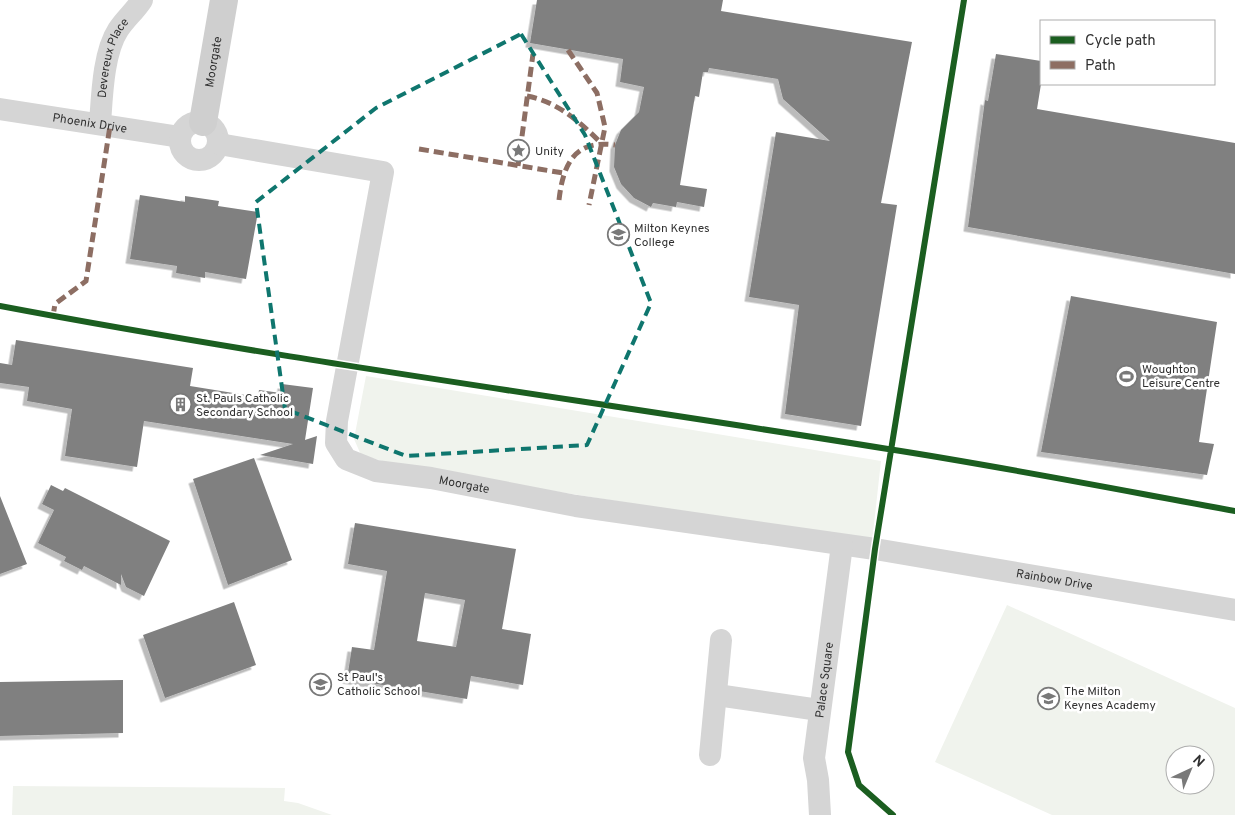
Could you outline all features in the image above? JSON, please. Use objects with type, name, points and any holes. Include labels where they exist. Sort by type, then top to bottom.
[{"type":"street","name":"Devereux Place","points":[[100,124],[110,49],[118,30],[134,14],[142,0]]},
{"type":"street","name":"Moorgate","points":[[203,122],[224,0]]},
{"type":"street","name":"Phoenix Drive","points":[[0,109],[180,137]]},
{"type":"street","points":[[203,122],[212,126],[218,134],[219,144],[215,154],[206,160],[196,161],[186,156],[180,148],[180,137],[184,128],[193,123],[203,122]]},
{"type":"street","name":"Moorgate","points":[[219,144],[383,172],[337,422],[336,443],[346,459],[376,471],[431,478],[576,506],[875,549]]},
{"type":"street","name":"Palace Square","points":[[820,815],[818,780],[814,758],[842,545]]},
{"type":"street","name":"Rainbow Drive","points":[[875,549],[1235,610]]},
{"type":"street","points":[[710,755],[721,640]]},
{"type":"street","points":[[717,695],[819,710]]},
{"type":"highlighted area","points":[[521,34],[585,135],[651,303],[587,445],[406,456],[285,409],[256,202],[376,108]]},
{"type":"shaded area","points":[[366,376],[881,461],[872,542],[404,467],[361,455],[354,439]]},
{"type":"shaded area","points":[[1007,605],[1235,708],[1235,815],[1052,815],[935,762]]},
{"type":"shaded area","points":[[13,786],[285,788],[284,801],[298,803],[332,815],[12,815]]},
{"type":"building","points":[[537,0],[723,0],[721,11],[912,42],[881,203],[897,205],[861,426],[785,414],[799,305],[749,297],[776,132],[830,141],[783,99],[778,79],[709,68],[708,72],[703,72],[699,97],[695,96],[680,185],[707,189],[704,207],[677,202],[676,207],[653,203],[651,207],[634,198],[621,184],[614,167],[615,145],[621,130],[639,112],[644,87],[620,82],[623,59],[530,43]]},
{"type":"building","points":[[996,54],[1040,61],[1041,85],[1037,109],[1235,143],[1235,274],[968,227],[985,100],[988,101]]},
{"type":"building","points":[[140,195],[185,202],[185,196],[219,201],[218,206],[258,212],[246,279],[205,272],[205,278],[176,273],[177,266],[130,259]]},
{"type":"building","points":[[1071,296],[1217,322],[1199,442],[1214,444],[1207,475],[1041,452]]},
{"type":"building","name":"St. Pauls Catholic Secondary School","points":[[16,340],[193,368],[190,386],[258,397],[259,390],[281,393],[282,384],[313,388],[305,440],[317,436],[313,464],[260,455],[293,444],[144,421],[137,467],[65,456],[72,409],[27,401],[29,387],[0,383],[0,363],[12,365]]},
{"type":"building","points":[[254,458],[292,560],[228,585],[193,479]]},
{"type":"building","points":[[51,485],[63,491],[65,488],[170,541],[144,596],[126,587],[121,574],[121,585],[84,566],[82,570],[64,561],[66,557],[38,543],[54,510],[42,504]]},
{"type":"building","points":[[0,496],[27,564],[0,574]]},
{"type":"building","points":[[355,523],[516,549],[502,629],[531,634],[523,685],[471,676],[467,699],[347,679],[352,647],[374,650],[387,571],[348,564]],"holes":[[[425,593],[465,600],[456,647],[417,641]]]},
{"type":"building","points":[[234,602],[256,665],[165,698],[143,635]]},
{"type":"building","points":[[123,680],[123,733],[0,736],[0,682]]},
{"type":"marked path","points":[[568,50],[597,93],[605,127],[589,205]]},
{"type":"marked path","points":[[518,166],[533,54]]},
{"type":"marked path","points":[[527,96],[549,103],[568,114],[601,143]]},
{"type":"marked path","points":[[53,316],[55,304],[86,281],[110,126]]},
{"type":"marked path","points":[[559,200],[564,176],[573,157],[590,146],[601,144],[615,145]]},
{"type":"marked path","points":[[419,149],[563,173]]},
{"type":"cycle path","points":[[893,815],[859,785],[848,752],[875,549],[964,0]]},
{"type":"cycle path","points":[[0,306],[333,363],[931,456],[1235,511]]},
{"type":"place","name":"Unity","points":[[519,151]]},
{"type":"place","name":"Milton Keynes College","points":[[618,235]]},
{"type":"place","name":"Woughton Leisure Centre","points":[[1126,376]]},
{"type":"place","name":"St. Pauls Catholic Secondary School","points":[[180,405]]},
{"type":"place","name":"St Paul's Catholic School","points":[[321,684]]},
{"type":"place","name":"The Milton Keynes Academy","points":[[1048,698]]}]
